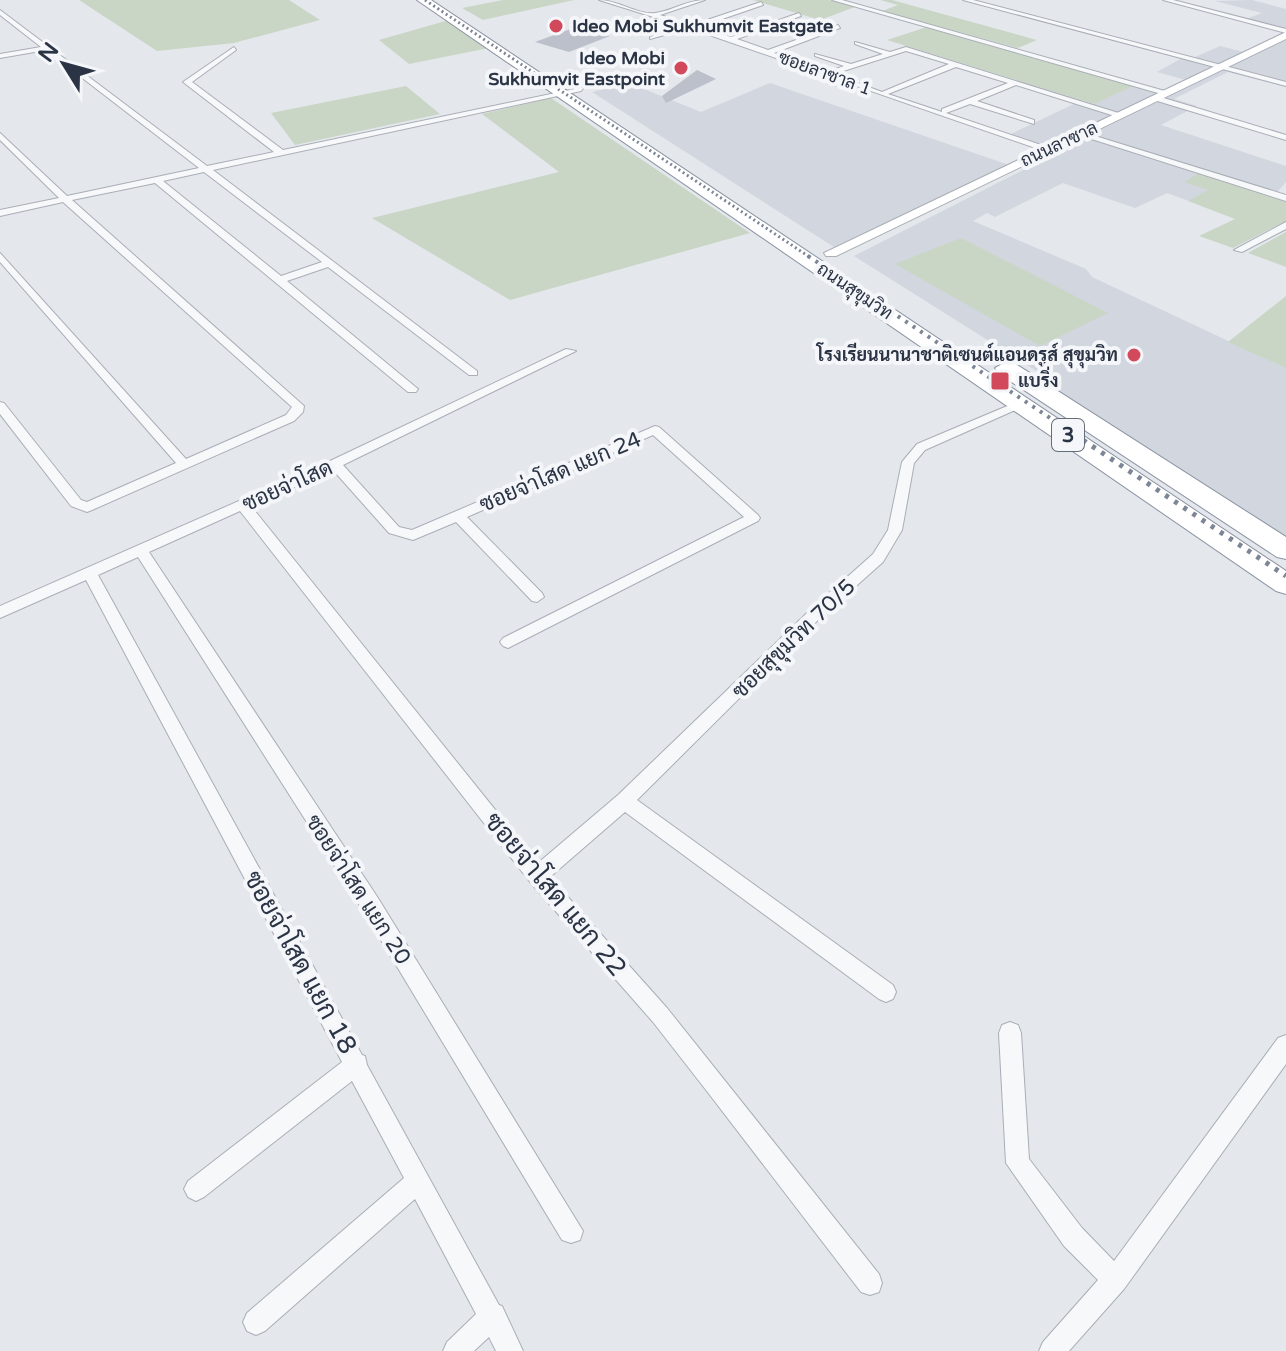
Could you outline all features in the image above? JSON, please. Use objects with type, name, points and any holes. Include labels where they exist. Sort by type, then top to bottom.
[{"type":"highway","name":"ถนนสุขุมวิท","points":[[423,0],[562,93],[1286,550]]},
{"type":"highway","points":[[442,0],[676,152]]},
{"type":"highway","name":"ถนนสุขุมวิท","points":[[803,234],[821,257],[1023,404],[1286,584]]},
{"type":"street","name":"ซอยลาซาล 1","points":[[602,0],[731,39],[1047,150]]},
{"type":"street","points":[[618,5],[634,0]]},
{"type":"street","points":[[654,15],[702,0]]},
{"type":"street","points":[[835,0],[1163,95],[1286,138]]},
{"type":"street","points":[[966,0],[1286,84]]},
{"type":"street","points":[[1166,0],[1283,37]]},
{"type":"street","points":[[652,38],[761,4]]},
{"type":"street","points":[[0,12],[473,373]]},
{"type":"street","points":[[731,39],[799,15]]},
{"type":"street","points":[[767,53],[838,27]]},
{"type":"street","name":"ถนนลาซาล","points":[[821,257],[1283,37]]},
{"type":"street","points":[[857,43],[887,53]]},
{"type":"street","points":[[0,56],[47,48]]},
{"type":"street","points":[[234,49],[187,82],[281,153]]},
{"type":"street","points":[[831,73],[906,49],[1121,115]]},
{"type":"street","points":[[817,55],[850,66]]},
{"type":"street","points":[[886,92],[956,64]]},
{"type":"street","points":[[945,111],[1014,83]]},
{"type":"street","points":[[0,213],[581,89]]},
{"type":"street","points":[[970,101],[1031,122]]},
{"type":"street","points":[[1082,133],[1286,198]]},
{"type":"street","points":[[0,135],[67,201],[298,406],[297,412],[290,418],[87,507],[76,503],[0,406]]},
{"type":"street","points":[[158,181],[412,389]]},
{"type":"street","points":[[1239,250],[1286,225]]},
{"type":"street","points":[[0,256],[185,465]]},
{"type":"street","points":[[280,280],[330,263]]},
{"type":"street","name":"ซอยจ่าโสด","points":[[0,612],[335,464],[570,351]]},
{"type":"street","name":"ซอยสุขุมวิท 70/5","points":[[537,876],[624,801],[813,616],[878,558],[895,530],[906,469],[913,454],[921,447],[1023,404]]},
{"type":"street","name":"ซอยจ่าโสด แยก 24","points":[[335,464],[394,530],[413,535],[655,430],[753,518],[508,642]]},
{"type":"street","name":"ซอยจ่าโสด แยก 22","points":[[243,505],[537,876],[678,1037],[870,1283]]},
{"type":"street","points":[[457,515],[537,597]]},
{"type":"street","name":"ซอยจ่าโสด แยก 20","points":[[141,551],[388,932],[571,1231]]},
{"type":"street","name":"ซอยจ่าโสด แยก 18","points":[[90,574],[510,1351]]},
{"type":"street","points":[[624,801],[886,992]]},
{"type":"street","points":[[1010,1033],[1018,1163],[1073,1237],[1115,1280]]},
{"type":"street","points":[[1052,1351],[1115,1280],[1286,1046]]},
{"type":"street","points":[[196,1189],[357,1064]]},
{"type":"street","points":[[256,1322],[419,1180]]},
{"type":"street","points":[[456,1351],[493,1315]]},
{"type":"shaded area","points":[[1252,0],[1286,9],[1286,29],[1246,19],[1262,13],[1215,1]]},
{"type":"shaded area","points":[[1286,31],[1286,87],[1228,72],[1174,99],[1197,106],[1161,125],[1286,166],[1286,182],[1273,197],[1209,190],[1189,201],[1167,193],[1135,208],[1063,183],[995,217],[987,213],[973,221],[1086,269],[1092,277],[1286,368],[1286,539],[1042,382],[1046,377],[854,256],[1025,169],[1009,165],[1046,147],[1011,134],[1076,103],[1088,106],[1136,85],[1162,92],[1186,80],[1157,72],[1182,58],[1193,58],[1220,46],[1244,52]]},
{"type":"shaded area","points":[[629,83],[701,112],[770,83],[1009,165],[834,247],[592,92]]},
{"type":"green space","points":[[79,0],[289,0],[320,20],[234,43],[157,51]]},
{"type":"green space","points":[[503,0],[574,0],[483,20],[462,8]]},
{"type":"green space","points":[[753,0],[829,0],[855,7],[820,20]]},
{"type":"green space","points":[[880,0],[892,0],[1037,40],[1018,48],[882,11],[898,5]]},
{"type":"green space","points":[[449,20],[489,48],[409,64],[379,40]]},
{"type":"green space","points":[[927,27],[1136,85],[1094,104],[887,40]]},
{"type":"green space","points":[[406,86],[440,114],[295,145],[271,113]]},
{"type":"green space","points":[[551,98],[750,233],[510,300],[372,218],[559,172],[482,114]]},
{"type":"green space","points":[[1199,173],[1286,202],[1286,221],[1233,248],[1199,236],[1235,219],[1188,201],[1208,190],[1184,182]]},
{"type":"green space","points":[[1286,232],[1286,267],[1248,253]]},
{"type":"green space","points":[[961,238],[1108,313],[1040,346],[895,264]]},
{"type":"green space","points":[[1286,296],[1286,368],[1228,342]]},
{"type":"building","points":[[576,27],[610,36],[569,52],[535,42]]},
{"type":"building","points":[[697,70],[716,79],[666,103],[662,96]]},
{"type":"railway","points":[[425,0],[811,258]]},
{"type":"railway","points":[[808,256],[1086,442]]},
{"type":"railway","points":[[1083,440],[1286,576]]},
{"type":"place","name":"Ideo Mobi Sukhumvit Eastgate","points":[[556,26]]},
{"type":"place","name":"Ideo Mobi Sukhumvit Eastpoint","points":[[681,68]]},
{"type":"place","name":"โรงเรียนนานาชาติเซนต์แอนดรูส์ สุขุมวิท","points":[[1134,355]]},
{"type":"place","name":"แบริ่ง","points":[[1000,381]]}]
